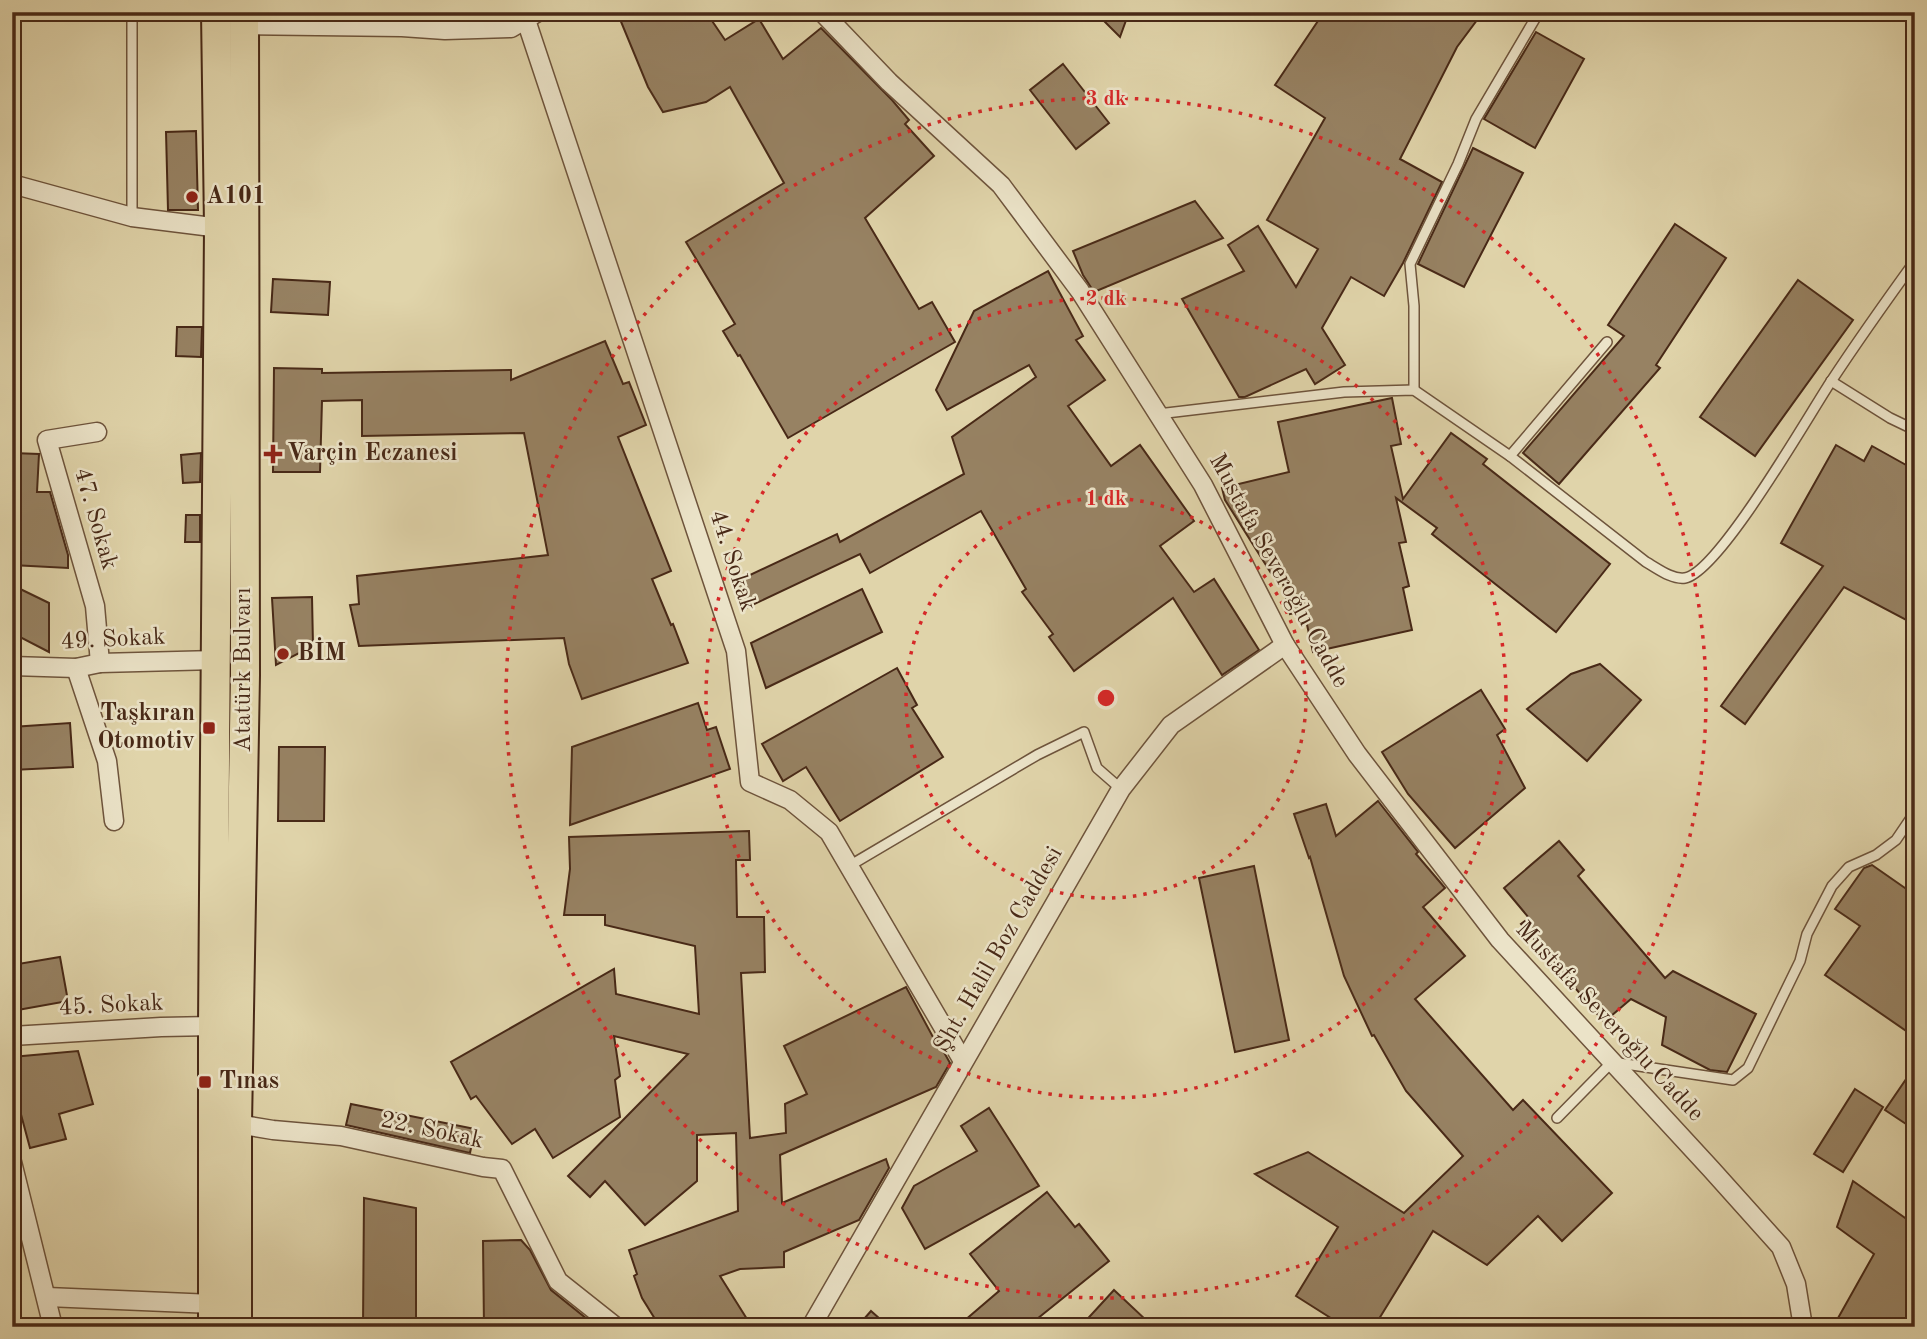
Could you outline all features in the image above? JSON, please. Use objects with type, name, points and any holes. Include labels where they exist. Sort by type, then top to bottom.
[{"type":"main road","name":"Atatürk Bulvarı","points":[[216,12],[232,229],[245,675],[237,1124],[237,1327]]},
{"type":"main road","name":"Atatürk Bulvarı","points":[[213,1315],[216,660],[232,229],[244,19]]},
{"type":"street","name":"Mustafa Severoğlu Cadde","points":[[822,12],[889,82],[1001,186],[1080,291],[1203,485],[1285,645],[1357,754],[1500,940],[1781,1247],[1796,1284],[1803,1327]]},
{"type":"street","points":[[244,19],[445,30],[511,28],[532,16]]},
{"type":"street","name":"44. Sokak","points":[[532,16],[736,651],[750,782],[790,800],[829,832],[963,1061]]},
{"type":"street","points":[[12,184],[132,217],[232,229]]},
{"type":"street","name":"47. Sokak","points":[[97,432],[47,440],[95,606],[100,663]]},
{"type":"street","name":"Şht. Halil Boz Caddesi","points":[[811,1327],[1121,789],[1171,725],[1285,645]]},
{"type":"street","name":"49. Sokak","points":[[12,666],[76,668],[100,663],[216,660]]},
{"type":"street","points":[[76,668],[107,761],[114,821]]},
{"type":"street","name":"45. Sokak","points":[[12,1036],[213,1026]]},
{"type":"street","name":"22. Sokak","points":[[237,1124],[341,1136],[502,1169],[558,1281],[616,1327]]},
{"type":"street","points":[[12,1162],[53,1327]]},
{"type":"street","points":[[47,1297],[213,1315]]},
{"type":"lane","points":[[132,12],[132,217]]},
{"type":"lane","points":[[1414,390],[1414,306],[1410,264],[1458,164],[1476,119],[1539,12]]},
{"type":"lane","points":[[1158,414],[1343,392],[1414,390],[1510,457],[1646,562],[1670,576],[1685,578],[1702,569],[1739,525],[1831,381],[1915,261]]},
{"type":"lane","points":[[1510,457],[1607,342]]},
{"type":"lane","points":[[1831,381],[1915,430]]},
{"type":"lane","points":[[849,866],[1037,755],[1084,732],[1097,768],[1121,789]]},
{"type":"lane","points":[[1557,1118],[1612,1062],[1733,1080],[1748,1068],[1800,961],[1807,934],[1832,886],[1849,867],[1875,855],[1896,840],[1915,812]]},
{"type":"building","points":[[617,12],[706,12],[725,40],[759,19],[783,59],[821,28],[892,100],[909,120],[905,124],[934,156],[865,218],[919,309],[932,302],[955,342],[788,438],[723,331],[735,324],[686,242],[784,183],[730,87],[706,102],[663,112],[648,87]]},
{"type":"building","points":[[1095,12],[1129,12],[1120,37]]},
{"type":"building","points":[[1324,12],[1483,12],[1457,47],[1400,159],[1442,182],[1403,263],[1384,296],[1351,277],[1322,328],[1345,365],[1315,384],[1306,369],[1245,397],[1239,397],[1182,299],[1244,271],[1228,245],[1258,226],[1296,287],[1318,249],[1267,220],[1325,118],[1275,85]]},
{"type":"building","points":[[1536,32],[1584,59],[1535,148],[1484,119]]},
{"type":"building","points":[[1063,64],[1109,123],[1076,149],[1030,90]]},
{"type":"building","points":[[196,131],[198,210],[168,210],[166,132]]},
{"type":"building","points":[[1473,148],[1523,173],[1464,287],[1418,264]]},
{"type":"building","points":[[1195,201],[1223,238],[1094,292],[1073,251]]},
{"type":"building","points":[[1675,224],[1726,258],[1656,365],[1660,368],[1559,484],[1523,453],[1624,336],[1608,325]]},
{"type":"building","points":[[1048,271],[1083,336],[1076,340],[1105,380],[1068,406],[1111,466],[1140,445],[1194,521],[1160,546],[1194,592],[1214,579],[1259,650],[1222,675],[1173,598],[1074,671],[1049,637],[1053,634],[1022,592],[1026,589],[981,511],[870,573],[860,554],[744,609],[733,583],[837,534],[840,542],[964,474],[952,437],[1036,377],[1029,365],[947,410],[936,390],[974,311]]},
{"type":"building","points":[[273,279],[330,282],[328,315],[271,312]]},
{"type":"building","points":[[1798,280],[1853,320],[1755,456],[1700,417]]},
{"type":"building","points":[[177,327],[202,327],[201,357],[176,356]]},
{"type":"building","points":[[605,341],[623,384],[629,382],[646,425],[618,437],[671,571],[652,579],[688,663],[582,699],[569,664],[564,638],[359,646],[350,605],[359,604],[357,576],[548,555],[524,433],[362,436],[362,400],[322,401],[320,472],[273,472],[274,368],[322,369],[322,373],[511,370],[511,380]]},
{"type":"building","points":[[1392,398],[1401,444],[1391,446],[1403,499],[1451,433],[1487,459],[1483,464],[1610,564],[1556,632],[1432,534],[1437,528],[1396,498],[1406,542],[1399,543],[1409,586],[1403,588],[1412,630],[1313,652],[1304,611],[1290,614],[1280,571],[1271,573],[1225,500],[1222,488],[1289,472],[1278,422]]},
{"type":"building","points":[[1836,445],[1864,461],[1872,446],[1915,470],[1915,613],[1910,622],[1844,587],[1745,724],[1721,706],[1823,566],[1781,543]]},
{"type":"building","points":[[12,453],[39,454],[37,492],[50,492],[68,555],[68,568],[12,565]]},
{"type":"building","points":[[201,453],[200,482],[183,483],[181,455]]},
{"type":"building","points":[[186,515],[200,515],[200,542],[185,542]]},
{"type":"building","points":[[12,585],[49,603],[49,652],[12,633]]},
{"type":"building","points":[[862,589],[882,632],[766,688],[751,643]]},
{"type":"building","points":[[312,597],[313,646],[276,665],[272,598]]},
{"type":"building","points":[[1600,664],[1641,700],[1587,761],[1527,709],[1571,674]]},
{"type":"building","points":[[897,668],[917,705],[912,708],[943,757],[840,821],[806,767],[783,781],[762,744]]},
{"type":"building","points":[[1481,690],[1505,729],[1497,735],[1525,788],[1455,848],[1408,794],[1382,752]]},
{"type":"building","points":[[698,703],[707,730],[716,727],[730,769],[570,825],[572,747]]},
{"type":"building","points":[[70,723],[73,767],[12,770],[12,727]]},
{"type":"building","points":[[279,747],[325,747],[324,821],[278,821]]},
{"type":"building","points":[[1378,801],[1418,852],[1416,854],[1445,888],[1423,907],[1465,956],[1415,999],[1513,1110],[1523,1100],[1612,1193],[1562,1241],[1538,1216],[1487,1265],[1433,1231],[1374,1327],[1345,1327],[1296,1296],[1338,1227],[1255,1174],[1308,1152],[1404,1213],[1463,1156],[1406,1091],[1374,1035],[1372,1036],[1344,976],[1310,857],[1294,814],[1326,804],[1336,836]]},
{"type":"building","points":[[749,831],[750,860],[736,860],[737,917],[764,917],[765,972],[741,973],[750,1138],[786,1133],[785,1104],[807,1094],[784,1046],[906,987],[950,1063],[936,1087],[780,1155],[782,1203],[886,1159],[889,1168],[859,1220],[784,1252],[784,1267],[740,1269],[720,1276],[752,1327],[660,1327],[642,1298],[629,1250],[738,1211],[736,1133],[697,1135],[697,1181],[645,1225],[605,1181],[590,1197],[568,1176],[688,1054],[614,1036],[620,1076],[615,1080],[620,1117],[553,1158],[535,1129],[512,1144],[476,1096],[471,1099],[451,1062],[614,969],[616,994],[699,1014],[695,946],[605,925],[605,915],[564,915],[570,869],[569,837]]},
{"type":"building","points":[[1559,841],[1584,870],[1578,876],[1665,978],[1673,971],[1756,1014],[1727,1072],[1710,1070],[1662,1045],[1666,1017],[1631,999],[1604,1022],[1521,924],[1529,918],[1504,888]]},
{"type":"building","points":[[1872,865],[1915,895],[1915,1037],[1825,975],[1860,926],[1835,909],[1864,868]]},
{"type":"building","points":[[1254,866],[1289,1040],[1235,1052],[1199,878]]},
{"type":"building","points":[[60,957],[68,1001],[12,1011],[12,965]]},
{"type":"building","points":[[78,1051],[93,1104],[59,1114],[66,1139],[30,1148],[12,1081],[12,1057]]},
{"type":"building","points":[[1915,1066],[1915,1130],[1885,1110]]},
{"type":"building","points":[[1855,1089],[1883,1107],[1843,1172],[1814,1154]]},
{"type":"building","points":[[351,1104],[475,1129],[470,1153],[346,1125]]},
{"type":"building","points":[[989,1108],[1039,1186],[925,1249],[902,1208],[914,1186],[977,1151],[961,1126]]},
{"type":"building","points":[[1853,1181],[1915,1225],[1915,1327],[1833,1327],[1874,1254],[1837,1227]]},
{"type":"building","points":[[1047,1192],[1075,1227],[1079,1224],[1109,1261],[1027,1327],[957,1327],[999,1291],[970,1254]]},
{"type":"building","points":[[364,1198],[416,1208],[416,1327],[363,1327]]},
{"type":"building","points":[[521,1240],[530,1250],[551,1290],[597,1327],[484,1327],[483,1241]]},
{"type":"building","points":[[1114,1290],[1146,1320],[1140,1327],[1080,1327]]},
{"type":"building","points":[[871,1311],[889,1327],[857,1327]]},
{"type":"place","name":"A101","points":[[192,197]]},
{"type":"place","name":"Varçin Eczanesi","points":[[273,454]]},
{"type":"place","name":"BİM","points":[[283,654]]},
{"type":"place","name":"Taşkıran Otomotiv","points":[[209,728]]},
{"type":"place","name":"Tınas","points":[[205,1082]]}]
